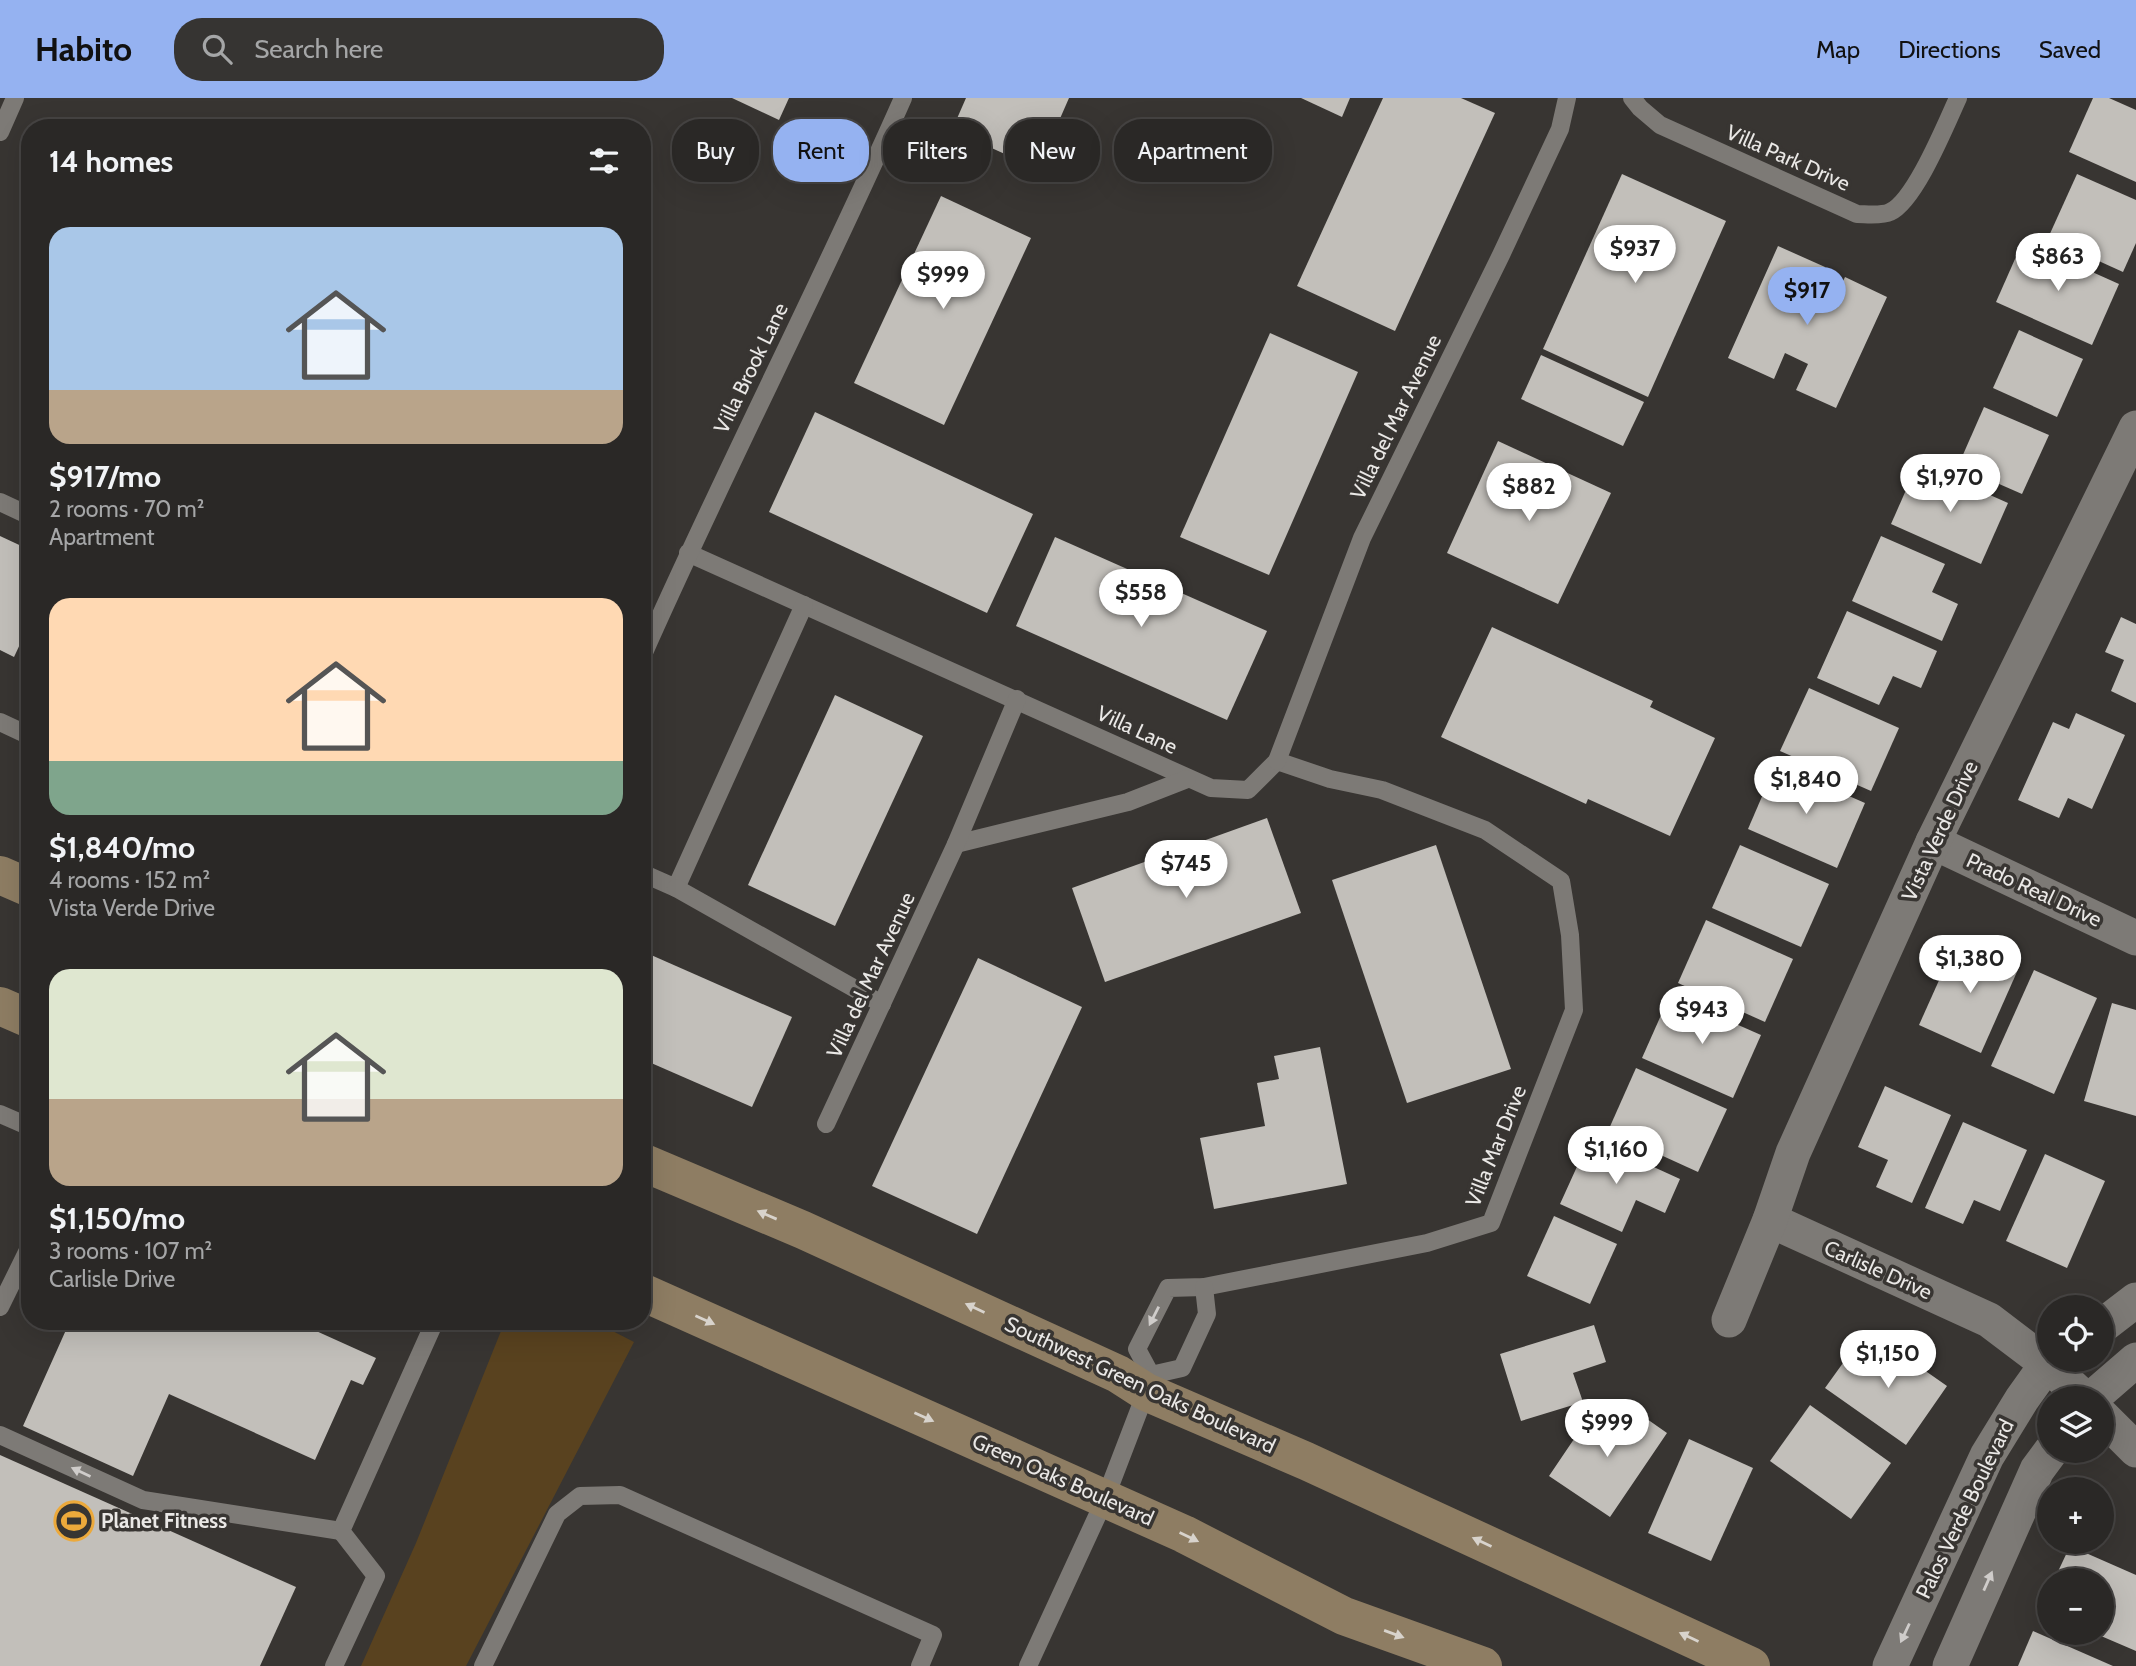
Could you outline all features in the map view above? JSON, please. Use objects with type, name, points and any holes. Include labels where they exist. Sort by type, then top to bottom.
[{"type":"main road","points":[[0,875],[21,884]]},
{"type":"main road","points":[[0,1006],[21,1015]]},
{"type":"main road","name":"Southwest Green Oaks Boulevard","points":[[651,1166],[816,1236],[1118,1374],[1149,1384],[1306,1461],[1751,1666]]},
{"type":"main road","name":"Green Oaks Boulevard","points":[[651,1296],[1184,1534],[1344,1616],[1483,1666]]},
{"type":"street","name":"Vista Verde Drive","points":[[1729,1320],[1770,1220],[1793,1153],[1933,842],[2136,428]]},
{"type":"street","name":"Prado Real Drive","points":[[1933,842],[2136,937]]},
{"type":"street","name":"Carlisle Drive","points":[[1770,1220],[1989,1320],[2037,1353]]},
{"type":"street","points":[[2114,1317],[2136,1300]]},
{"type":"street","points":[[2106,1386],[2136,1360]]},
{"type":"street","name":"Palos Verde Boulevard","points":[[1890,1666],[1987,1456],[2022,1399],[2042,1372]]},
{"type":"street","name":"Carlisle Drive","points":[[2059,1372],[2073,1386]]},
{"type":"street","points":[[2114,1428],[2136,1450]]},
{"type":"street","points":[[1950,1666],[2042,1463]]},
{"type":"lane","points":[[0,132],[15,98]]},
{"type":"lane","name":"Villa Brook Lane","points":[[651,637],[903,98]]},
{"type":"lane","name":"Villa del Mar Avenue","points":[[1277,761],[1362,538],[1502,255],[1560,129],[1567,98]]},
{"type":"lane","name":"Villa Park Drive","points":[[1632,98],[1640,108],[1671,130],[1857,214],[1890,212],[1902,201],[1924,172],[1958,98]]},
{"type":"lane","points":[[0,502],[21,512]]},
{"type":"lane","name":"Villa Lane","points":[[688,553],[1211,788],[1248,790],[1277,761]]},
{"type":"lane","points":[[676,888],[804,605]]},
{"type":"lane","name":"Villa del Mar Avenue","points":[[826,1124],[956,844],[1017,699]]},
{"type":"lane","points":[[0,722],[21,732]]},
{"type":"lane","name":"Villa Mar Drive","points":[[1149,1384],[1137,1349],[1168,1289],[1204,1287],[1427,1243],[1491,1223],[1574,1010],[1570,935],[1561,881],[1485,830],[1382,790],[1330,779],[1277,761]]},
{"type":"lane","points":[[956,844],[1128,802],[1187,779]]},
{"type":"lane","points":[[651,877],[676,888],[882,1004]]},
{"type":"lane","points":[[0,1114],[21,1123]]},
{"type":"lane","points":[[0,1307],[21,1264]]},
{"type":"lane","points":[[1028,1666],[1105,1499],[1149,1384],[1182,1368],[1207,1314],[1204,1287]]},
{"type":"lane","points":[[341,1531],[431,1330]]},
{"type":"lane","points":[[0,1434],[143,1500],[341,1531],[376,1576],[334,1666]]},
{"type":"lane","points":[[483,1666],[556,1514],[580,1496],[620,1495],[933,1635],[920,1666]]},
{"type":"shaded area","points":[[501,1330],[611,1330],[634,1342],[466,1666],[361,1666],[416,1543]]},
{"type":"building","points":[[732,98],[789,98],[779,119]]},
{"type":"building","points":[[966,98],[1069,98],[1060,119],[1005,119],[1005,154],[991,148],[991,119],[957,119]]},
{"type":"building","points":[[1301,98],[1350,98],[1342,117]]},
{"type":"building","points":[[1383,98],[1461,98],[1495,113],[1395,331],[1297,286]]},
{"type":"building","points":[[2093,98],[2109,98],[2136,110],[2136,182],[2069,152]]},
{"type":"building","points":[[1622,174],[1726,221],[1648,397],[1543,349]]},
{"type":"building","points":[[2077,174],[2136,200],[2136,243],[2123,272],[2048,238]]},
{"type":"building","points":[[941,196],[1031,238],[944,425],[854,383]]},
{"type":"building","points":[[2023,241],[2119,284],[2092,345],[1996,302]]},
{"type":"building","points":[[1778,246],[1825,267],[1813,293],[1833,302],[1845,277],[1887,297],[1836,408],[1796,390],[1808,364],[1785,353],[1774,379],[1728,358]]},
{"type":"building","points":[[2019,330],[2083,359],[2057,417],[1993,388]]},
{"type":"building","points":[[1270,333],[1358,372],[1269,575],[1180,537]]},
{"type":"building","points":[[1541,355],[1644,402],[1623,446],[1521,399]]},
{"type":"building","points":[[1984,407],[2049,435],[2022,494],[1958,466]]},
{"type":"building","points":[[815,412],[1033,514],[987,613],[769,512]]},
{"type":"building","points":[[1498,441],[1611,493],[1558,604],[1447,553]]},
{"type":"building","points":[[1918,463],[2008,503],[1981,564],[1891,524]]},
{"type":"building","points":[[0,536],[21,546],[21,642],[14,657],[0,650]]},
{"type":"building","points":[[1881,536],[1945,564],[1932,592],[1958,604],[1942,641],[1852,601]]},
{"type":"building","points":[[1055,537],[1267,631],[1227,720],[1016,626]]},
{"type":"building","points":[[1847,611],[1937,651],[1921,688],[1893,676],[1879,705],[1817,678]]},
{"type":"building","points":[[2121,617],[2136,624],[2136,703],[2111,691],[2124,660],[2105,652]]},
{"type":"building","points":[[1492,627],[1653,701],[1650,707],[1715,738],[1670,836],[1588,799],[1586,804],[1441,737]]},
{"type":"building","points":[[1809,688],[1899,728],[1871,791],[1780,751]]},
{"type":"building","points":[[835,695],[923,736],[835,926],[748,885]]},
{"type":"building","points":[[2076,713],[2125,735],[2092,809],[2068,798],[2059,818],[2018,800],[2053,722],[2069,729]]},
{"type":"building","points":[[1776,764],[1865,803],[1837,868],[1748,829]]},
{"type":"building","points":[[1267,818],[1301,913],[1105,982],[1072,888]]},
{"type":"building","points":[[1436,845],[1511,1069],[1407,1103],[1332,880]]},
{"type":"building","points":[[1740,845],[1829,884],[1801,947],[1712,908]]},
{"type":"building","points":[[1706,920],[1793,959],[1765,1022],[1678,983]]},
{"type":"building","points":[[1958,938],[2020,965],[1981,1053],[1919,1025]]},
{"type":"building","points":[[651,955],[792,1017],[752,1107],[651,1063]]},
{"type":"building","points":[[978,958],[1082,1007],[977,1234],[872,1186]]},
{"type":"building","points":[[2034,970],[2097,998],[2054,1094],[1991,1066]]},
{"type":"building","points":[[1670,995],[1761,1035],[1733,1098],[1642,1058]]},
{"type":"building","points":[[2112,1003],[2136,1010],[2136,1116],[2084,1101]]},
{"type":"building","points":[[1320,1047],[1347,1184],[1214,1209],[1200,1138],[1265,1126],[1257,1083],[1279,1079],[1274,1056]]},
{"type":"building","points":[[1636,1068],[1727,1109],[1698,1172],[1608,1131]]},
{"type":"building","points":[[1885,1086],[1951,1115],[1912,1203],[1876,1187],[1888,1160],[1858,1147]]},
{"type":"building","points":[[1963,1122],[2027,1150],[2000,1211],[1974,1200],[1963,1224],[1925,1208]]},
{"type":"building","points":[[1590,1138],[1680,1179],[1665,1213],[1636,1200],[1622,1232],[1560,1204]]},
{"type":"building","points":[[2045,1154],[2105,1181],[2067,1268],[2006,1241]]},
{"type":"building","points":[[1554,1216],[1617,1244],[1590,1304],[1527,1276]]},
{"type":"building","points":[[1594,1325],[1606,1362],[1573,1373],[1583,1402],[1521,1421],[1500,1354]]},
{"type":"building","points":[[66,1330],[314,1330],[376,1358],[363,1385],[351,1380],[315,1460],[169,1394],[133,1476],[23,1426]]},
{"type":"building","points":[[1877,1337],[1947,1386],[1906,1445],[1825,1388],[1848,1356],[1858,1364]]},
{"type":"building","points":[[1810,1405],[1891,1463],[1851,1519],[1770,1461]]},
{"type":"building","points":[[1595,1408],[1626,1429],[1637,1412],[1667,1433],[1610,1517],[1549,1476]]},
{"type":"building","points":[[1689,1439],[1753,1468],[1711,1561],[1648,1533]]},
{"type":"building","name":"Planet Fitness","points":[[0,1455],[296,1587],[260,1666],[0,1666]]},
{"type":"building","points":[[2066,1554],[2088,1554],[2136,1575],[2136,1651],[2114,1642],[2114,1568],[2060,1568]]},
{"type":"building","points":[[2033,1631],[2037,1633],[2037,1645],[2065,1645],[2113,1666],[2018,1666]]},
{"type":"place","name":"Planet Fitness","points":[[74,1521]]}]
